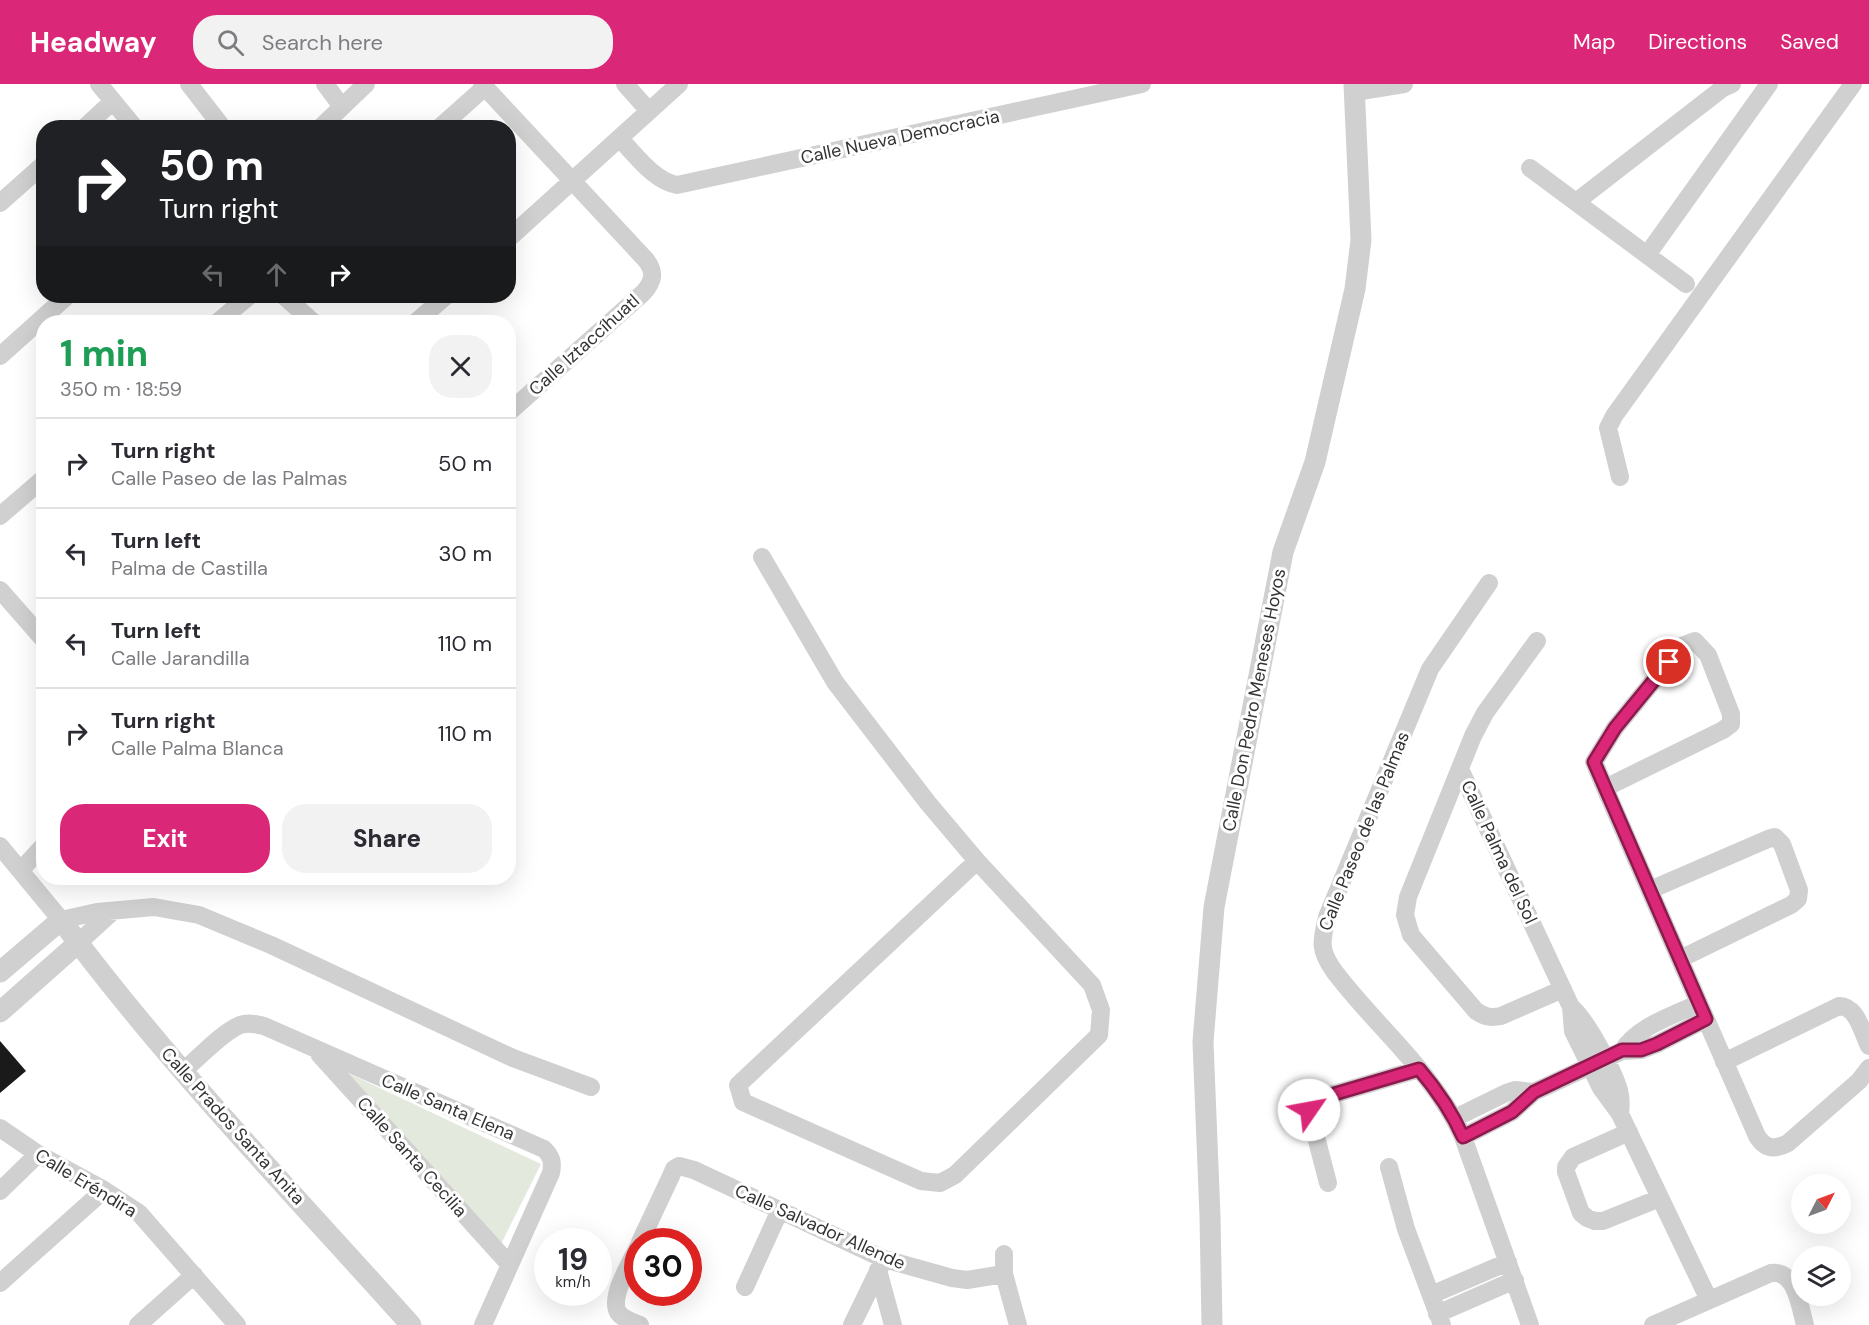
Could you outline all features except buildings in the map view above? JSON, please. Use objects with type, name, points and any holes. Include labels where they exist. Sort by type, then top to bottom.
[{"type":"street","points":[[99,84],[128,120]]},
{"type":"street","points":[[189,84],[217,120]]},
{"type":"street","points":[[325,84],[342,106]]},
{"type":"street","points":[[328,120],[366,84]]},
{"type":"street","points":[[625,84],[649,111]]},
{"type":"street","points":[[516,232],[678,84]]},
{"type":"street","name":"Calle Nueva Democracia","points":[[620,139],[660,178],[668,183],[689,183],[1142,84]]},
{"type":"street","points":[[1355,88],[1404,84]]},
{"type":"street","points":[[1576,202],[1723,88],[1732,84]]},
{"type":"street","points":[[1647,255],[1769,84]]},
{"type":"street","points":[[1620,477],[1608,428],[1614,416],[1852,84]]},
{"type":"street","points":[[447,120],[483,85],[515,120]]},
{"type":"street","name":"Calle Don Pedro Meneses Hoyos","points":[[1212,1325],[1203,1042],[1214,907],[1283,552],[1315,462],[1355,290],[1361,240],[1355,88]]},
{"type":"street","points":[[93,120],[113,101]]},
{"type":"street","points":[[516,121],[572,182]]},
{"type":"street","points":[[1530,168],[1686,284]]},
{"type":"street","points":[[0,203],[36,171]]},
{"type":"street","name":"Calle Iztaccíhuatl","points":[[516,405],[651,284],[653,275],[646,260],[572,182]]},
{"type":"street","points":[[46,315],[59,303]]},
{"type":"street","points":[[226,315],[241,303]]},
{"type":"street","points":[[292,303],[305,315]]},
{"type":"street","points":[[424,315],[438,303]]},
{"type":"street","points":[[0,356],[36,324]]},
{"type":"street","points":[[0,516],[36,485]]},
{"type":"street","points":[[762,557],[835,682],[928,803],[977,861],[1092,985],[1101,1010],[1099,1035],[955,1175],[940,1183],[921,1181],[743,1102],[738,1085],[977,861]]},
{"type":"street","name":"Calle Paseo de las Palmas","points":[[1489,583],[1430,669],[1327,917],[1321,939],[1326,959],[1338,976],[1437,1090],[1455,1118],[1530,1325]]},
{"type":"street","points":[[0,590],[36,631]]},
{"type":"street","name":"Calle Palma del Sol","points":[[1537,641],[1485,713],[1460,768],[1571,1007],[1584,1020],[1606,1098],[1620,1114],[1709,1300]]},
{"type":"street","points":[[1605,788],[1731,724],[1731,714],[1708,654],[1695,641],[1682,646],[1615,728],[1594,762],[1605,788],[1703,1011],[1724,1062],[1757,1136],[1770,1148],[1788,1143],[1859,1081],[1869,1068]]},
{"type":"street","points":[[1460,768],[1408,897],[1405,915],[1411,934],[1476,1011],[1484,1016],[1492,1018],[1501,1016],[1563,989]]},
{"type":"street","points":[[1650,890],[1768,839],[1775,837],[1782,844],[1799,890],[1798,899],[1791,905],[1680,959]]},
{"type":"street","points":[[0,846],[61,920]]},
{"type":"street","points":[[21,870],[36,854]]},
{"type":"street","points":[[0,972],[61,920],[87,914],[154,907],[199,915],[271,945],[513,1058],[591,1087]]},
{"type":"street","points":[[0,1012],[113,911]]},
{"type":"street","name":"Calle Prados Santa Anita","points":[[61,920],[120,998],[183,1071],[411,1325]]},
{"type":"street","points":[[1724,1062],[1839,1005],[1852,1010],[1869,1046]]},
{"type":"street","points":[[1463,1137],[1512,1112],[1534,1092],[1622,1050],[1631,1051],[1649,1047],[1703,1011]]},
{"type":"street","name":"Calle Santa Elena","points":[[183,1071],[227,1033],[241,1025],[251,1023],[264,1026],[537,1145],[550,1155],[553,1163],[546,1189],[509,1264],[483,1325]]},
{"type":"street","name":"Calle Santa Cecilia","points":[[315,1049],[509,1264]]},
{"type":"street","points":[[1328,1183],[1309,1110],[1314,1100],[1419,1069]]},
{"type":"street","points":[[1455,1118],[1515,1090],[1534,1092]]},
{"type":"street","name":"Calle Eréndira","points":[[0,1128],[38,1154],[104,1190],[139,1213],[237,1325]]},
{"type":"street","points":[[1629,1132],[1580,1154],[1568,1162],[1566,1172],[1581,1213],[1595,1221],[1603,1221],[1660,1198]]},
{"type":"street","points":[[0,1191],[38,1154]]},
{"type":"street","name":"Calle Salvador Allende","points":[[647,1228],[674,1169],[679,1166],[687,1167],[780,1210],[881,1264],[967,1280],[1005,1274]]},
{"type":"street","points":[[1389,1167],[1406,1229],[1440,1319],[1515,1280]]},
{"type":"street","points":[[0,1283],[104,1190]]},
{"type":"street","points":[[745,1287],[780,1210]]},
{"type":"street","points":[[1004,1254],[1005,1274],[1018,1325]]},
{"type":"street","points":[[1431,1295],[1508,1262]]},
{"type":"street","points":[[852,1325],[881,1264]]},
{"type":"street","points":[[881,1264],[893,1325]]},
{"type":"street","points":[[1653,1325],[1770,1273],[1777,1272],[1790,1281],[1805,1325]]},
{"type":"street","points":[[138,1325],[194,1275]]},
{"type":"street","points":[[624,1277],[616,1303],[618,1312],[640,1325]]},
{"type":"shaded area","points":[[348,1073],[541,1164],[501,1244]]},
{"type":"route","points":[[1309,1110],[1314,1100],[1419,1069],[1437,1090],[1455,1118],[1463,1137],[1512,1112],[1534,1092],[1622,1050],[1641,1050],[1706,1019],[1594,762],[1615,728],[1669,662]]}]
